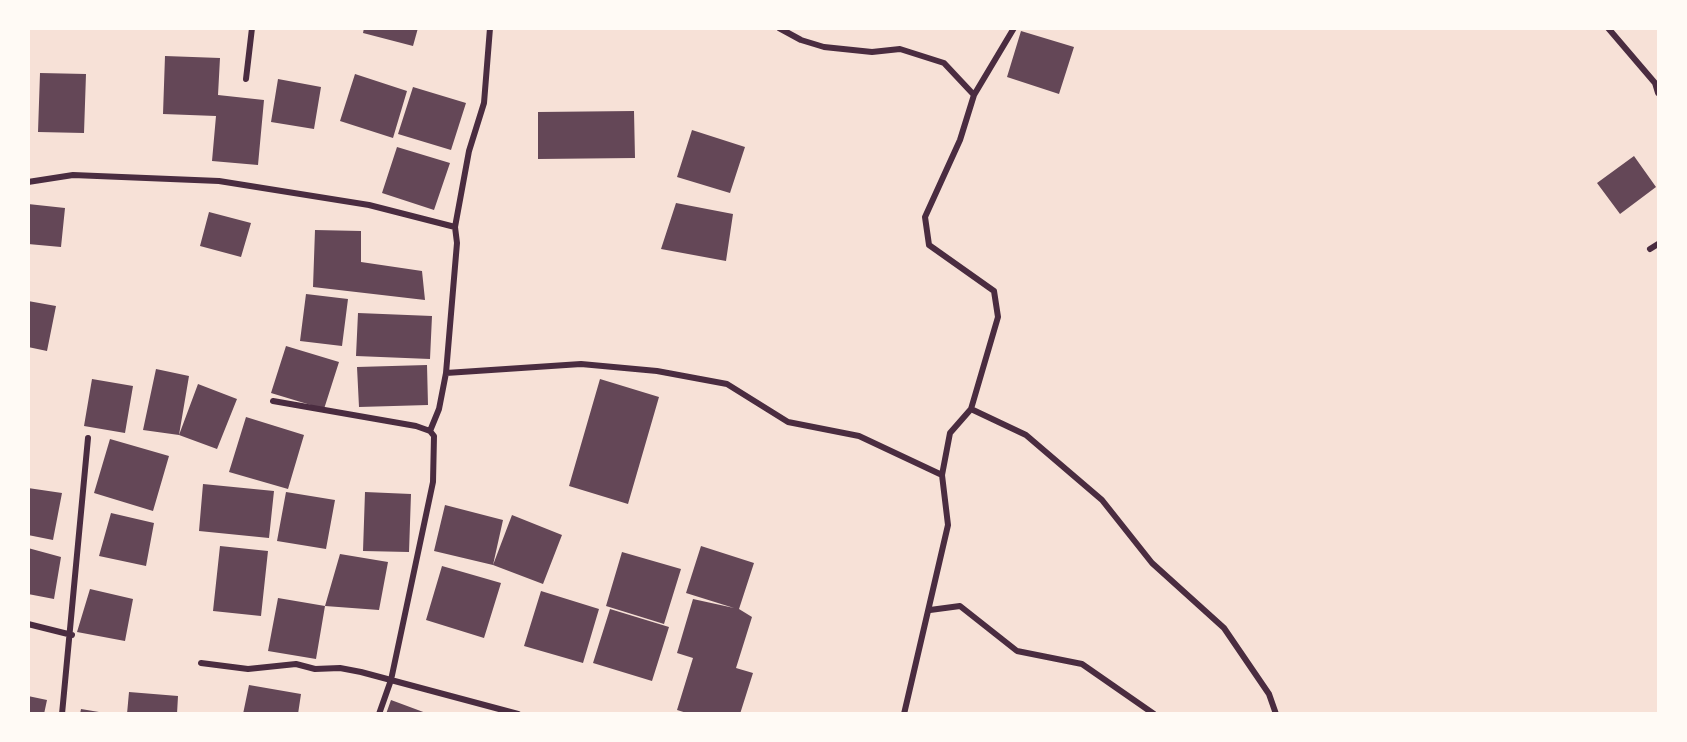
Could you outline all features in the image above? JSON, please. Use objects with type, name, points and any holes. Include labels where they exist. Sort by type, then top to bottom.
[{"type":"street","points":[[246,79],[252,28]]},
{"type":"street","points":[[430,430],[439,409],[446,373],[457,243],[455,227],[469,151],[484,103],[490,28]]},
{"type":"street","points":[[779,28],[801,40],[824,47],[873,52],[900,49],[944,63],[974,94]]},
{"type":"street","points":[[904,714],[948,525],[942,475],[950,433],[972,409],[998,317],[994,291],[929,245],[925,217],[960,140],[974,94],[1014,28]]},
{"type":"street","points":[[1608,28],[1655,83],[1659,93]]},
{"type":"street","points":[[28,182],[73,175],[219,181],[369,205],[455,227]]},
{"type":"street","points":[[1650,249],[1659,244]]},
{"type":"street","points":[[446,373],[581,364],[657,371],[727,384],[788,422],[859,436],[942,475]]},
{"type":"street","points":[[273,401],[430,430],[434,436],[433,482],[391,680],[379,714]]},
{"type":"street","points":[[972,409],[1026,435],[1102,500],[1152,563],[1224,628],[1269,694],[1276,714]]},
{"type":"street","points":[[62,714],[72,635],[88,438]]},
{"type":"street","points":[[930,610],[960,606],[1017,651],[1082,664],[1154,714]]},
{"type":"street","points":[[28,624],[72,635]]},
{"type":"street","points":[[201,663],[248,669],[296,664],[315,669],[340,668],[518,714]]},
{"type":"building","points":[[364,28],[418,28],[413,46],[363,33]]},
{"type":"building","points":[[1021,31],[1074,47],[1059,94],[1007,77]]},
{"type":"building","points":[[165,56],[220,58],[218,95],[264,100],[258,165],[212,161],[216,116],[163,114]]},
{"type":"building","points":[[40,73],[86,74],[84,133],[38,132]]},
{"type":"building","points":[[355,74],[407,91],[393,138],[340,121]]},
{"type":"building","points":[[278,79],[321,87],[314,129],[271,122]]},
{"type":"building","points":[[413,87],[466,103],[451,150],[398,134]]},
{"type":"building","points":[[634,111],[635,158],[538,159],[538,112]]},
{"type":"building","points":[[692,130],[745,147],[730,193],[677,177]]},
{"type":"building","points":[[397,147],[450,163],[434,210],[382,193]]},
{"type":"building","points":[[1634,156],[1656,187],[1620,214],[1597,183]]},
{"type":"building","points":[[676,203],[733,214],[726,261],[661,249]]},
{"type":"building","points":[[28,204],[65,208],[61,247],[28,244]]},
{"type":"building","points":[[209,212],[251,223],[241,257],[200,246]]},
{"type":"building","points":[[315,230],[361,231],[361,262],[422,271],[425,300],[313,287]]},
{"type":"building","points":[[306,294],[348,299],[342,346],[300,341]]},
{"type":"building","points":[[28,301],[56,306],[47,351],[28,347]]},
{"type":"building","points":[[358,313],[432,316],[430,359],[356,356]]},
{"type":"building","points":[[286,346],[339,362],[324,409],[271,393]]},
{"type":"building","points":[[427,365],[428,405],[359,407],[357,367]]},
{"type":"building","points":[[156,369],[189,376],[179,435],[143,430]]},
{"type":"building","points":[[92,379],[133,386],[125,433],[84,426]]},
{"type":"building","points":[[600,379],[659,397],[628,504],[569,486]]},
{"type":"building","points":[[198,384],[237,399],[217,449],[179,435]]},
{"type":"building","points":[[246,417],[304,435],[288,489],[229,472]]},
{"type":"building","points":[[110,439],[169,456],[153,511],[94,493]]},
{"type":"building","points":[[203,484],[274,491],[269,538],[199,531]]},
{"type":"building","points":[[28,488],[62,493],[53,540],[28,535]]},
{"type":"building","points":[[286,492],[335,500],[326,549],[277,541]]},
{"type":"building","points":[[365,492],[411,494],[409,552],[363,551]]},
{"type":"building","points":[[445,505],[503,520],[493,565],[434,551]]},
{"type":"building","points":[[111,513],[154,523],[146,566],[99,556]]},
{"type":"building","points":[[512,515],[562,535],[543,584],[493,565]]},
{"type":"building","points":[[220,546],[268,551],[261,616],[213,611]]},
{"type":"building","points":[[701,546],[754,563],[739,609],[752,617],[736,668],[753,673],[740,714],[690,714],[677,710],[693,658],[677,653],[693,599],[734,608],[686,593]]},
{"type":"building","points":[[28,548],[61,557],[54,599],[28,594]]},
{"type":"building","points":[[622,552],[681,569],[664,624],[606,606]]},
{"type":"building","points":[[340,554],[388,562],[379,610],[325,606]]},
{"type":"building","points":[[442,566],[501,583],[484,638],[426,620]]},
{"type":"building","points":[[90,589],[133,599],[125,641],[77,632]]},
{"type":"building","points":[[541,591],[599,609],[583,663],[524,646]]},
{"type":"building","points":[[278,598],[325,606],[316,659],[268,651]]},
{"type":"building","points":[[610,609],[669,627],[652,681],[593,663]]},
{"type":"building","points":[[249,685],[301,694],[298,714],[243,714]]},
{"type":"building","points":[[129,692],[178,696],[177,714],[127,714]]},
{"type":"building","points":[[28,696],[47,700],[44,714],[28,714]]},
{"type":"building","points":[[391,700],[426,713],[426,714],[386,714]]},
{"type":"building","points":[[81,709],[99,712],[98,714],[80,714]]}]
